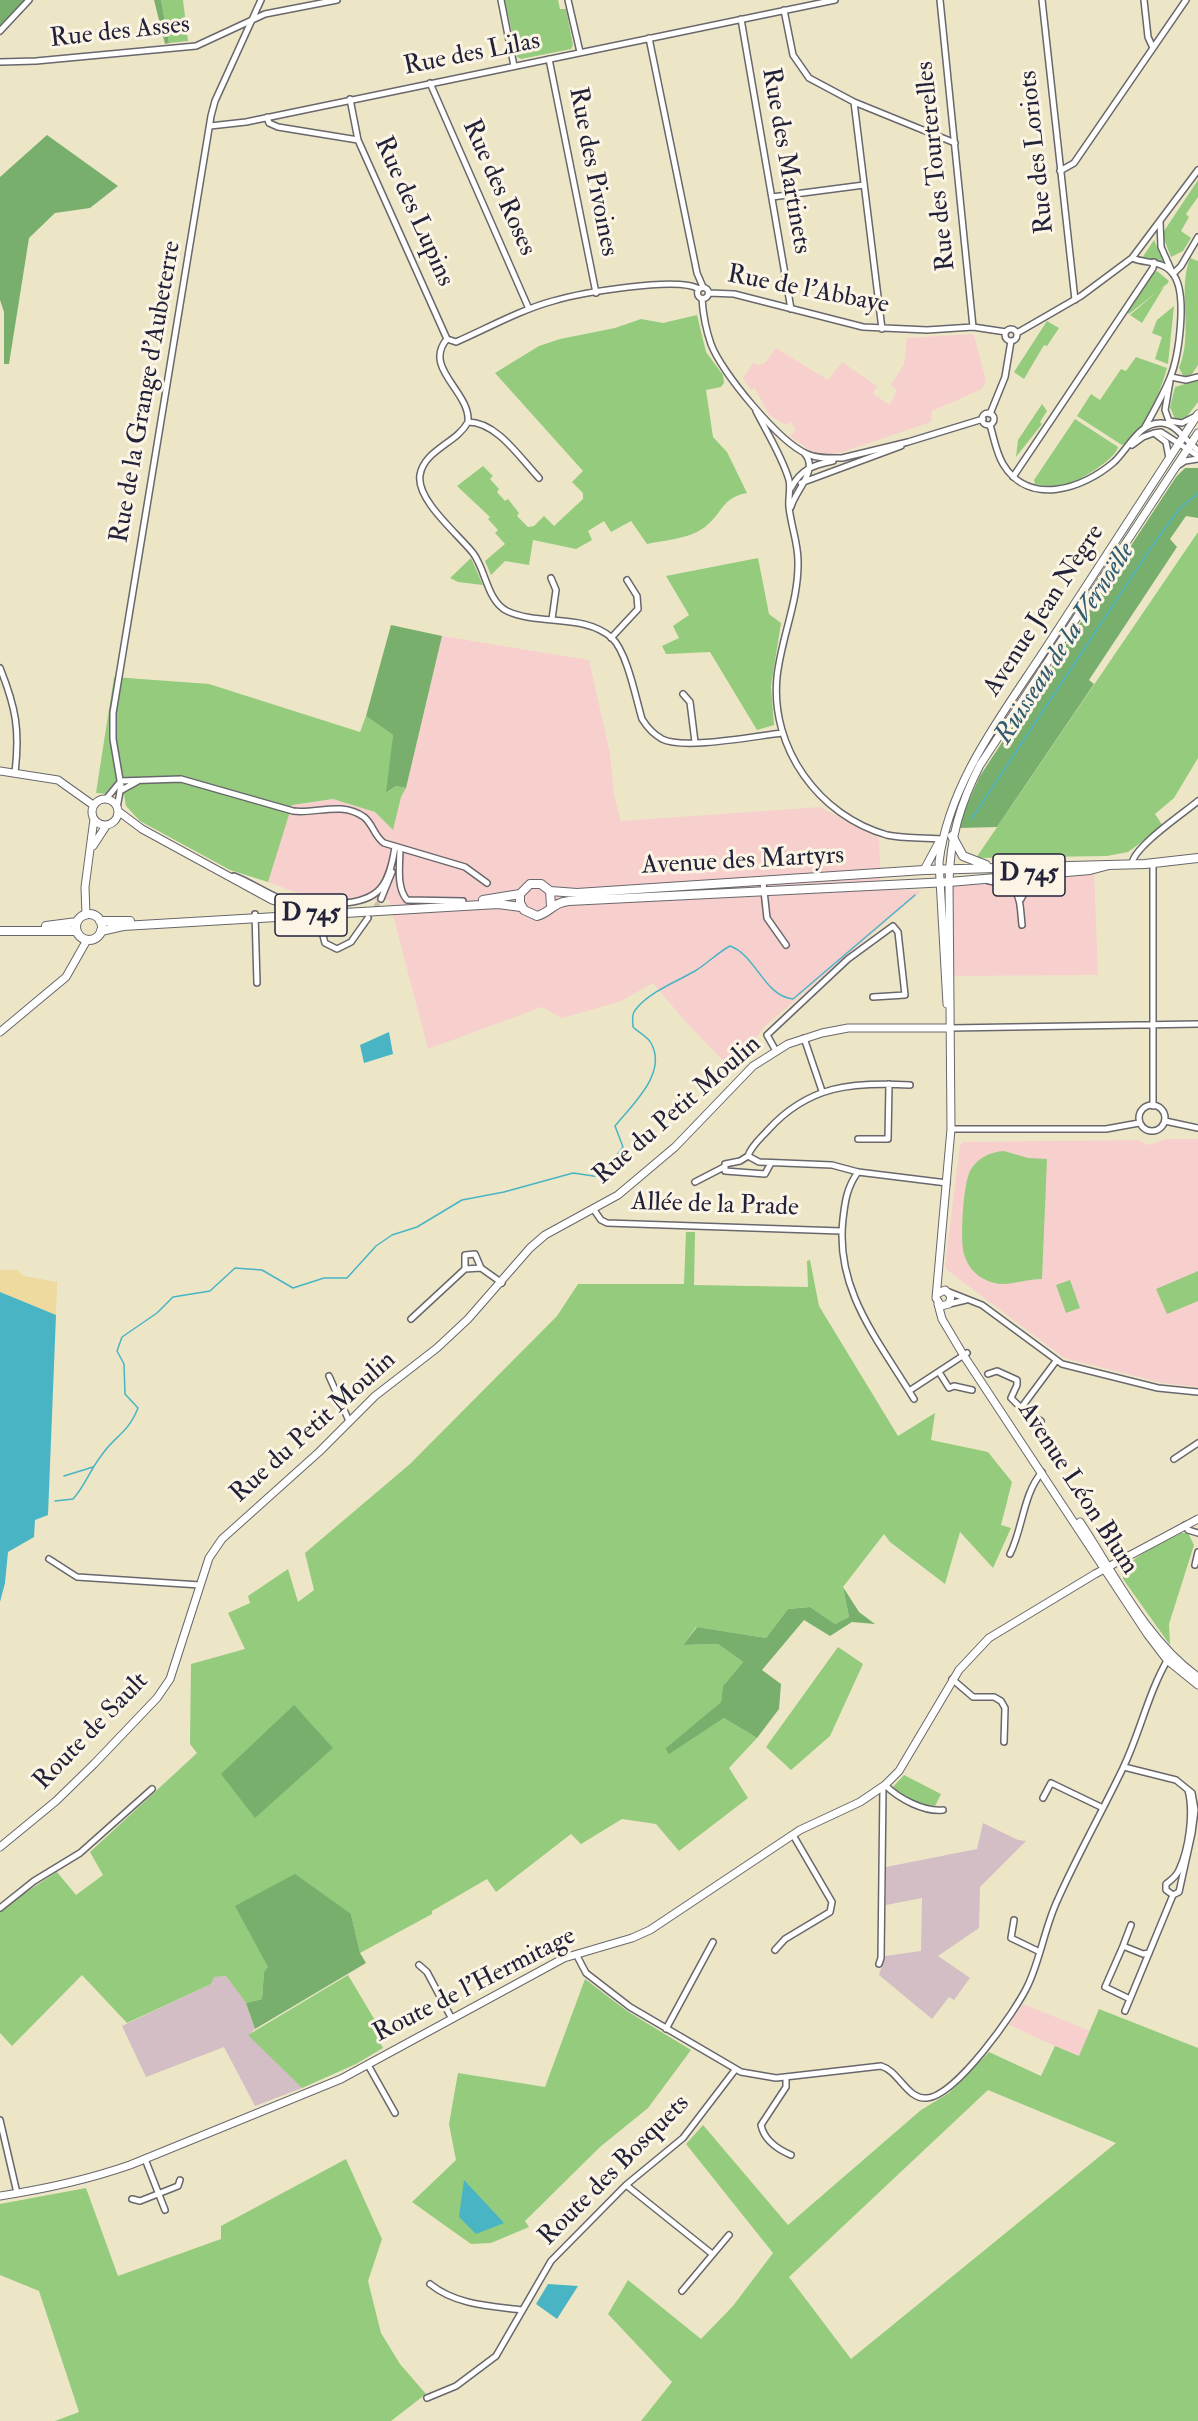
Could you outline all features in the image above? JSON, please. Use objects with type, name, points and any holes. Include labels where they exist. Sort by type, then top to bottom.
[{"type":"main road","name":"Avenue Jean Nègre","points":[[924,870],[940,844],[953,802],[972,764],[1198,414]]},
{"type":"main road","name":"Avenue Jean Nègre","points":[[949,882],[951,839],[964,796],[980,765],[1198,433]]},
{"type":"main road","points":[[0,771],[45,776],[58,780],[93,805]]},
{"type":"main road","points":[[77,927],[86,915],[85,887],[94,819],[91,811],[93,805],[106,799],[113,802],[142,829],[272,900],[306,912]]},
{"type":"main road","points":[[91,851],[106,825],[116,819],[118,809]]},
{"type":"main road","points":[[94,819],[106,825]]},
{"type":"main road","points":[[940,844],[951,839]]},
{"type":"main road","name":"D 745","points":[[951,839],[968,860],[999,868]]},
{"type":"main road","name":"Avenue Jean Nègre","points":[[940,844],[940,882]]},
{"type":"main road","name":"D 745","points":[[939,870],[1132,864],[1198,858]]},
{"type":"main road","name":"D 745","points":[[940,882],[1073,871],[1109,865]]},
{"type":"main road","name":"Avenue des Martyrs","points":[[551,906],[569,901],[939,870]]},
{"type":"main road","name":"Avenue des Martyrs","points":[[550,891],[560,894],[940,882]]},
{"type":"main road","name":"Avenue Léon Blum","points":[[940,882],[950,1017]]},
{"type":"main road","name":"Avenue Léon Blum","points":[[949,882],[951,1129],[938,1267],[938,1304],[942,1319],[1107,1568]]},
{"type":"main road","points":[[536,883],[550,891],[551,906],[546,912],[537,916],[527,913],[521,907],[520,894],[526,886],[536,883]]},
{"type":"main road","name":"D 745","points":[[101,931],[123,926],[503,899],[520,894]]},
{"type":"main road","name":"D 745","points":[[100,921],[356,913],[498,904],[521,907]]},
{"type":"main road","points":[[86,915],[94,915],[100,921],[101,931],[94,939],[87,940]]},
{"type":"main road","points":[[0,931],[77,927]]},
{"type":"main road","points":[[77,927],[87,940]]},
{"type":"main road","points":[[0,1032],[66,977],[87,940]]},
{"type":"main road","name":"Rue du Petit Moulin","points":[[209,1558],[222,1539],[319,1452],[375,1396],[437,1348],[502,1282],[530,1248],[545,1235],[618,1195],[697,1126],[741,1077],[776,1051],[804,1038],[859,1028],[950,1028]]},
{"type":"main road","name":"Avenue Léon Blum","points":[[938,1267],[951,1300],[948,1322],[966,1354],[1042,1472],[1168,1657],[1198,1685]]},
{"type":"main road","points":[[937,1294],[947,1291]]},
{"type":"main road","points":[[938,1304],[949,1304]]},
{"type":"main road","name":"Route de l'Hermitage","points":[[0,2196],[96,2177],[145,2158],[368,2065],[576,1954],[632,1938],[650,1930],[819,1819],[860,1802],[884,1786],[899,1771],[952,1679],[980,1646],[1012,1623],[1198,1519]]},
{"type":"main road","name":"Route de Sault","points":[[0,1847],[56,1801],[157,1698],[170,1679],[178,1661],[209,1558]]},
{"type":"main road","name":"Avenue Léon Blum","points":[[1168,1657],[1198,1677]]},
{"type":"street","points":[[0,31],[29,0]]},
{"type":"street","points":[[254,18],[261,0]]},
{"type":"street","name":"Rue des Asses","points":[[0,62],[36,62],[196,46],[254,18],[337,0]]},
{"type":"street","points":[[501,0],[514,66]]},
{"type":"street","points":[[568,0],[579,52]]},
{"type":"street","name":"Rue des Lilas","points":[[210,126],[267,117],[835,0]]},
{"type":"street","name":"Rue des Tourterelles","points":[[940,0],[973,327]]},
{"type":"street","name":"Rue des Loriots","points":[[1042,0],[1075,300]]},
{"type":"street","points":[[1144,0],[1148,37],[1154,48]]},
{"type":"street","points":[[1060,171],[1074,163],[1186,0]]},
{"type":"street","points":[[784,10],[794,55],[799,65],[821,86],[854,102],[955,143]]},
{"type":"street","name":"Rue de la Grange d'Aubeterre","points":[[118,809],[120,781],[112,739],[113,713],[210,126],[215,101],[254,18]]},
{"type":"street","name":"Rue des Martinets","points":[[741,19],[791,309]]},
{"type":"street","points":[[649,38],[701,288],[698,294],[702,299],[711,344],[756,411],[788,478],[790,512],[797,548],[798,576],[777,679],[782,733],[800,772],[847,819],[889,835],[927,838],[940,844]]},
{"type":"street","name":"Rue des Pivoines","points":[[549,59],[596,293]]},
{"type":"street","name":"Rue des Roses","points":[[430,83],[529,309]]},
{"type":"street","name":"Rue des Lupins","points":[[350,99],[358,140],[447,339]]},
{"type":"street","points":[[854,102],[882,328]]},
{"type":"street","points":[[267,117],[269,123],[278,127],[358,140]]},
{"type":"street","points":[[1017,333],[1075,300],[1132,258],[1198,170]]},
{"type":"street","points":[[772,197],[864,184]]},
{"type":"street","points":[[1160,222],[1161,246],[1180,288],[1181,300],[1178,340],[1165,410],[1169,421],[1184,437],[1198,458],[1185,461],[1175,468]]},
{"type":"street","points":[[1173,274],[1181,266],[1198,237]]},
{"type":"street","points":[[1132,258],[1154,262],[1173,274]]},
{"type":"street","points":[[1013,477],[1153,268],[1154,262]]},
{"type":"street","name":"Rue de l'Abbaye","points":[[447,339],[456,342],[529,309],[554,301],[650,285],[690,285],[701,288]]},
{"type":"street","points":[[701,288],[709,293],[702,299]]},
{"type":"street","name":"Rue de l'Abbaye","points":[[709,293],[734,294],[863,327],[927,330],[973,327],[1006,332]]},
{"type":"street","points":[[1011,341],[1006,338],[1006,332],[1010,329],[1017,333]]},
{"type":"street","points":[[1011,341],[1016,339],[1017,333]]},
{"type":"street","points":[[447,339],[440,347],[438,357],[452,386],[465,401],[468,422],[465,429],[429,458],[423,467],[420,476],[423,492],[474,554],[501,607],[518,614],[595,627],[611,638],[621,652],[642,719],[648,728],[662,739],[672,742],[695,742],[782,733]]},
{"type":"street","points":[[790,490],[796,479],[811,466],[908,442],[983,419],[990,414],[1005,377],[1011,341]]},
{"type":"street","points":[[1171,377],[1186,380],[1198,377]]},
{"type":"street","points":[[1128,447],[1145,427],[1160,403],[1171,377]]},
{"type":"street","points":[[1160,403],[1158,433],[1166,442],[1169,458]]},
{"type":"street","points":[[756,411],[790,444],[804,453],[815,457],[843,458]]},
{"type":"street","points":[[990,414],[994,419],[990,425]]},
{"type":"street","points":[[1145,427],[1157,423],[1173,425],[1189,420],[1198,414]]},
{"type":"street","points":[[983,419],[985,424],[990,425]]},
{"type":"street","points":[[468,422],[477,422],[494,432],[539,478]]},
{"type":"street","points":[[990,425],[1003,463],[1013,477],[1032,489],[1045,491],[1069,487],[1096,474],[1143,437],[1158,433],[1179,444],[1198,450]]},
{"type":"street","points":[[801,483],[908,442]]},
{"type":"street","points":[[804,453],[811,466]]},
{"type":"street","points":[[790,512],[793,497],[811,466]]},
{"type":"street","points":[[788,478],[796,479],[801,483]]},
{"type":"street","points":[[551,578],[556,590],[552,620]]},
{"type":"street","points":[[611,638],[638,609],[637,596],[627,580]]},
{"type":"street","points":[[0,668],[17,715],[19,742],[15,773]]},
{"type":"street","points":[[684,694],[690,702],[695,742]]},
{"type":"street","points":[[106,799],[120,781],[181,779],[293,811],[336,808],[351,811],[365,818],[377,839],[397,848],[465,867],[487,883]]},
{"type":"street","points":[[120,791],[140,781]]},
{"type":"street","points":[[1132,864],[1133,857],[1142,848],[1198,801]]},
{"type":"street","points":[[381,899],[391,879],[397,848]]},
{"type":"street","points":[[397,848],[400,882],[407,900],[463,901]]},
{"type":"street","points":[[1153,863],[1153,1106]]},
{"type":"street","points":[[221,872],[292,903],[317,905],[368,900],[386,880],[392,867]]},
{"type":"street","points":[[1020,904],[1024,890],[1029,884],[1073,871]]},
{"type":"street","points":[[977,879],[1010,886],[1019,895],[1022,925]]},
{"type":"street","points":[[764,886],[767,918],[786,945]]},
{"type":"street","points":[[356,913],[327,921],[322,932],[327,945],[337,949],[347,946],[368,918]]},
{"type":"street","points":[[255,916],[257,983]]},
{"type":"street","points":[[776,1051],[767,1035],[848,959],[893,926],[898,932],[905,995],[873,997]]},
{"type":"street","points":[[950,1028],[1198,1024]]},
{"type":"street","points":[[804,1038],[822,1091]]},
{"type":"street","points":[[695,1182],[724,1167],[725,1164],[740,1161],[748,1156],[779,1118],[798,1103],[822,1091],[868,1083],[910,1085]]},
{"type":"street","points":[[858,1139],[888,1139],[889,1084]]},
{"type":"street","points":[[1148,1106],[1153,1106],[1163,1112],[1165,1121],[1159,1130],[1152,1132],[1142,1128],[1139,1123],[1140,1112],[1148,1106]]},
{"type":"street","points":[[1165,1121],[1198,1128]]},
{"type":"street","points":[[951,1129],[1106,1129],[1139,1123]]},
{"type":"street","points":[[748,1156],[759,1162],[832,1165],[858,1172],[947,1183]]},
{"type":"street","points":[[724,1167],[728,1174],[765,1174],[771,1163]]},
{"type":"street","points":[[858,1172],[846,1196],[842,1259],[852,1294],[914,1399]]},
{"type":"street","name":"Allée de la Prade","points":[[594,1210],[601,1220],[607,1223],[842,1231]]},
{"type":"street","points":[[465,1269],[465,1255],[475,1254],[481,1268],[502,1282]]},
{"type":"street","points":[[411,1318],[465,1269],[481,1268]]},
{"type":"street","points":[[947,1291],[982,1305],[1056,1361],[1158,1388],[1198,1392]]},
{"type":"street","points":[[949,1304],[968,1300]]},
{"type":"street","points":[[909,1390],[966,1354]]},
{"type":"street","points":[[1021,1408],[1056,1361]]},
{"type":"street","points":[[988,1374],[997,1371],[1017,1380],[1011,1398],[1021,1408],[1041,1421]]},
{"type":"street","points":[[939,1372],[949,1388],[954,1386],[972,1390]]},
{"type":"street","points":[[329,1376],[349,1421]]},
{"type":"street","points":[[1174,1459],[1198,1443]]},
{"type":"street","points":[[1010,1554],[1018,1538],[1033,1482],[1042,1472]]},
{"type":"street","points":[[1185,1525],[1188,1530],[1198,1533]]},
{"type":"street","points":[[1195,1565],[1198,1552]]},
{"type":"street","points":[[49,1559],[77,1577],[200,1585]]},
{"type":"street","points":[[576,1954],[586,1973],[630,2007],[735,2070],[758,2076],[786,2077],[881,2066],[891,2070],[915,2095],[922,2098],[933,2098],[959,2077],[991,2043],[1024,1994],[1053,1908],[1124,1767],[1168,1657]]},
{"type":"street","points":[[952,1679],[974,1697],[994,1697],[1001,1701],[1005,1708],[1004,1742]]},
{"type":"street","points":[[1124,1767],[1170,1778],[1187,1788],[1194,1802],[1192,1833],[1179,1892],[1173,1895],[1125,2011]]},
{"type":"street","points":[[1043,1798],[1051,1783],[1103,1808]]},
{"type":"street","points":[[884,1786],[930,1812],[943,1810]]},
{"type":"street","points":[[879,1964],[881,1958],[884,1786]]},
{"type":"street","points":[[1173,1895],[1166,1890],[1166,1884],[1178,1873],[1184,1853],[1190,1810],[1187,1788]]},
{"type":"street","points":[[0,1908],[34,1881],[80,1853],[152,1789]]},
{"type":"street","points":[[775,1950],[785,1939],[830,1912],[832,1902],[793,1835]]},
{"type":"street","points":[[1014,1920],[1011,1938],[1040,1952]]},
{"type":"street","points":[[1130,1999],[1105,1987],[1131,1925]]},
{"type":"street","points":[[666,2029],[713,1942]]},
{"type":"street","points":[[1123,1946],[1143,1954],[1149,1953]]},
{"type":"street","points":[[418,1965],[427,1972],[452,2019]]},
{"type":"street","points":[[368,2065],[395,2113]]},
{"type":"street","name":"Route des Bosquets","points":[[427,2398],[456,2386],[490,2363],[505,2344],[550,2261],[626,2185],[683,2138],[735,2070]]},
{"type":"street","points":[[786,2077],[786,2087],[761,2124],[764,2133],[776,2148],[791,2154]]},
{"type":"street","points":[[0,2120],[17,2193]]},
{"type":"street","points":[[145,2158],[165,2210]]},
{"type":"street","points":[[132,2199],[140,2201],[178,2186],[180,2180]]},
{"type":"street","points":[[626,2185],[711,2253]]},
{"type":"street","points":[[682,2291],[711,2253],[729,2235]]},
{"type":"street","points":[[430,2284],[442,2294],[459,2300],[522,2310]]},
{"type":"shaded area","points":[[974,335],[986,381],[982,389],[932,411],[931,422],[840,453],[826,454],[811,451],[790,436],[796,430],[790,421],[786,425],[769,415],[755,388],[751,390],[743,378],[753,363],[759,365],[765,363],[776,348],[828,380],[842,362],[877,386],[873,394],[890,405],[897,390],[891,385],[904,364],[907,338]]},
{"type":"shaded area","points":[[442,636],[589,660],[610,753],[614,795],[621,821],[820,807],[879,838],[881,889],[922,891],[764,1027],[733,1071],[684,1020],[653,983],[621,1001],[591,1010],[562,1018],[542,1007],[428,1049],[389,900],[319,901],[268,882],[291,805],[333,799],[375,812],[393,830],[401,797],[406,788]]},
{"type":"shaded area","points":[[1094,869],[1098,975],[951,976],[949,882]]},
{"type":"shaded area","points":[[1166,1139],[1198,1139],[1198,1387],[1162,1383],[1064,1358],[947,1270],[945,1265],[960,1145],[963,1142],[1138,1140],[1149,1145]]},
{"type":"shaded area","points":[[983,1823],[1018,1840],[1026,1841],[980,1887],[979,1928],[938,1956],[970,1978],[954,2000],[949,1997],[932,2019],[879,1975],[885,1956],[921,1951],[922,1898],[886,1905],[886,1867],[977,1849]]},
{"type":"shaded area","points":[[226,1976],[246,2003],[255,2029],[249,2035],[302,2088],[255,2106],[224,2047],[146,2077],[122,2026],[211,1984],[213,1977]]},
{"type":"shaded area","points":[[1023,2004],[1090,2031],[1079,2057],[1009,2025]]},
{"type":"green space","points":[[0,0],[25,0],[0,28]]},
{"type":"green space","points":[[154,0],[161,0],[169,43],[165,44]]},
{"type":"green space","points":[[161,0],[183,0],[188,41],[169,43]]},
{"type":"green space","points":[[505,0],[558,0],[560,9],[566,9],[573,45],[571,49],[521,59],[517,57]]},
{"type":"green space","points":[[47,135],[118,186],[90,208],[55,213],[29,238],[9,364],[4,364],[4,312],[0,300],[0,177]]},
{"type":"green space","points":[[1198,180],[1198,197],[1186,214],[1189,217],[1181,231],[1191,238],[1183,251],[1171,257],[1162,234]]},
{"type":"green space","points":[[1154,240],[1163,261],[1162,262],[1142,258]]},
{"type":"green space","points":[[1190,258],[1198,261],[1198,365],[1192,374],[1184,377],[1179,368],[1185,341],[1185,285]]},
{"type":"green space","points":[[1157,271],[1169,281],[1129,314],[1127,312],[1153,273]]},
{"type":"green space","points":[[1165,285],[1142,323],[1130,315]]},
{"type":"green space","points":[[1174,306],[1168,364],[1155,359],[1162,337],[1152,333],[1157,320]]},
{"type":"green space","points":[[697,315],[706,352],[723,375],[724,383],[721,387],[706,390],[713,437],[727,452],[747,493],[732,498],[705,527],[685,537],[647,544],[631,521],[611,532],[604,521],[588,531],[592,540],[576,549],[533,540],[529,565],[505,561],[491,575],[485,561],[505,544],[495,533],[498,530],[488,519],[490,517],[457,486],[483,466],[493,476],[490,479],[499,489],[497,492],[505,501],[508,499],[519,513],[517,516],[528,527],[534,526],[544,516],[554,526],[583,499],[583,493],[572,482],[583,471],[495,373],[539,346],[560,339],[615,328],[641,319],[663,323]]},
{"type":"green space","points":[[1047,321],[1059,328],[1047,346],[1044,345],[1024,379],[1014,372]]},
{"type":"green space","points":[[1136,357],[1167,368],[1156,400],[1144,422],[1130,440],[1122,445],[1077,416],[1091,394],[1100,400],[1121,369],[1126,371]]},
{"type":"green space","points":[[1198,380],[1198,402],[1185,419],[1175,419],[1170,407],[1175,387]]},
{"type":"green space","points":[[1042,404],[1047,411],[1040,422],[1042,424],[1016,457],[1018,440]]},
{"type":"green space","points":[[1075,419],[1118,447],[1116,452],[1095,470],[1078,480],[1060,486],[1035,484],[1034,480]]},
{"type":"green space","points":[[1185,468],[1198,468],[1198,518],[1186,516],[1170,539],[1177,547],[1089,680],[1094,684],[997,827],[960,828],[964,811],[980,776],[1176,477]]},
{"type":"green space","points":[[1198,532],[1198,758],[1174,798],[1155,814],[1163,826],[1128,852],[1107,856],[976,858]]},
{"type":"green space","points":[[471,558],[483,585],[458,582],[450,578]]},
{"type":"green space","points":[[758,558],[769,614],[781,623],[771,686],[774,725],[757,730],[710,652],[666,654],[662,646],[679,638],[673,626],[689,615],[666,576]]},
{"type":"green space","points":[[391,625],[442,636],[406,788],[396,786],[386,793],[393,735],[366,716]]},
{"type":"green space","points":[[114,677],[209,684],[360,732],[366,716],[393,735],[388,792],[396,786],[406,788],[401,797],[393,830],[375,812],[333,799],[292,805],[268,882],[230,870],[140,821],[126,806],[124,795],[96,793]]},
{"type":"green space","points":[[1004,1151],[1028,1158],[1047,1159],[1042,1279],[1005,1284],[991,1282],[974,1272],[964,1254],[963,1212],[970,1171],[984,1156]]},
{"type":"green space","points":[[686,1232],[695,1232],[694,1285],[808,1287],[807,1261],[810,1260],[819,1306],[898,1436],[935,1413],[931,1440],[988,1452],[1012,1482],[1001,1525],[1011,1528],[993,1568],[960,1532],[945,1584],[890,1542],[884,1534],[843,1587],[849,1617],[835,1624],[810,1607],[788,1609],[766,1638],[696,1627],[683,1645],[718,1644],[743,1662],[723,1686],[721,1702],[665,1750],[669,1753],[724,1718],[757,1738],[729,1768],[748,1798],[679,1851],[656,1824],[622,1819],[581,1844],[571,1834],[496,1892],[487,1879],[432,1911],[432,1914],[360,1953],[351,1914],[268,1968],[264,1972],[262,1999],[246,2003],[226,1976],[214,1977],[211,1984],[127,2023],[82,1975],[12,2046],[0,2033],[0,1909],[57,1872],[76,1895],[103,1875],[90,1852],[197,1753],[190,1744],[191,1664],[245,1649],[228,1613],[250,1603],[248,1596],[288,1569],[298,1602],[314,1590],[305,1553],[410,1464],[557,1316],[578,1284],[684,1284]]},
{"type":"green space","points":[[1198,1271],[1198,1301],[1167,1314],[1156,1289]]},
{"type":"green space","points":[[1070,1280],[1080,1308],[1066,1313],[1056,1285]]},
{"type":"green space","points":[[1181,1533],[1188,1533],[1194,1545],[1169,1624],[1170,1645],[1123,1579],[1124,1572],[1136,1558]]},
{"type":"green space","points":[[843,1587],[859,1612],[875,1624],[852,1622],[830,1636],[804,1620],[762,1670],[781,1684],[779,1709],[757,1738],[724,1718],[669,1754],[665,1749],[721,1702],[723,1686],[743,1662],[718,1644],[683,1645],[697,1627],[766,1638],[788,1609],[810,1607],[835,1624],[849,1617]]},
{"type":"green space","points":[[838,1647],[863,1664],[830,1736],[791,1770],[766,1747]]},
{"type":"green space","points":[[294,1705],[333,1748],[255,1818],[221,1774]]},
{"type":"green space","points":[[904,1775],[941,1794],[933,1810],[893,1790],[892,1788]]},
{"type":"green space","points":[[295,1874],[351,1914],[360,1953],[366,1963],[255,2029],[246,2003],[262,1999],[264,1972],[268,1967],[235,1906]]},
{"type":"green space","points":[[348,1975],[376,2022],[371,2025],[383,2048],[356,2064],[302,2088],[248,2035]]},
{"type":"green space","points":[[585,1979],[627,2011],[691,2050],[648,2108],[600,2147],[525,2221],[529,2227],[491,2243],[471,2244],[412,2202],[456,2160],[449,2124],[458,2073],[545,2087]]},
{"type":"green space","points":[[1099,2009],[1198,2048],[1198,2421],[641,2421],[672,2382],[608,2314],[628,2280],[701,2339],[733,2306],[773,2253],[686,2144],[703,2125],[788,2225],[921,2110],[949,2093],[989,2052],[1041,2076],[1055,2046],[1079,2056]],"holes":[[[988,2090],[1116,2143],[851,2359],[789,2277]]]},
{"type":"green space","points":[[346,2159],[382,2239],[368,2281],[381,2333],[400,2364],[426,2394],[391,2421],[55,2421],[79,2412],[39,2291],[0,2275],[0,2204],[86,2188],[118,2276],[221,2239],[221,2226]]},
{"type":"sand","points":[[0,1270],[18,1270],[23,1276],[57,1282],[56,1315],[0,1292]]},
{"type":"water","points":[[389,1032],[393,1054],[364,1063],[360,1045]]},
{"type":"water","points":[[0,1292],[56,1315],[48,1515],[35,1520],[34,1537],[8,1552],[5,1583],[0,1602]]},
{"type":"water","points":[[464,2180],[504,2223],[476,2234],[459,2217]]},
{"type":"water","points":[[548,2284],[578,2286],[557,2319],[536,2304]]},
{"type":"waterway","name":"Ruisseau de la Vernoëlle","points":[[971,820],[1152,546],[1180,508],[1198,493]]},
{"type":"waterway","name":"Ruisseau de la Vernoëlle","points":[[55,1501],[73,1499],[97,1461],[134,1417],[138,1408],[125,1394],[124,1364],[117,1351],[122,1337],[157,1313],[173,1297],[210,1291],[235,1268],[262,1270],[293,1288],[324,1278],[347,1278],[376,1246],[392,1235],[417,1227],[462,1200],[504,1192],[573,1173],[600,1177],[623,1147],[615,1126],[646,1088],[655,1066],[655,1054],[651,1043],[633,1027],[633,1013],[642,1003],[656,992],[695,971],[730,946],[747,958],[775,991],[793,999],[915,895]]},
{"type":"waterway","name":"Ruisseau de la Vernoëlle","points":[[64,1476],[93,1467]]},
{"type":"tunnel","points":[[371,913],[381,899]]}]
